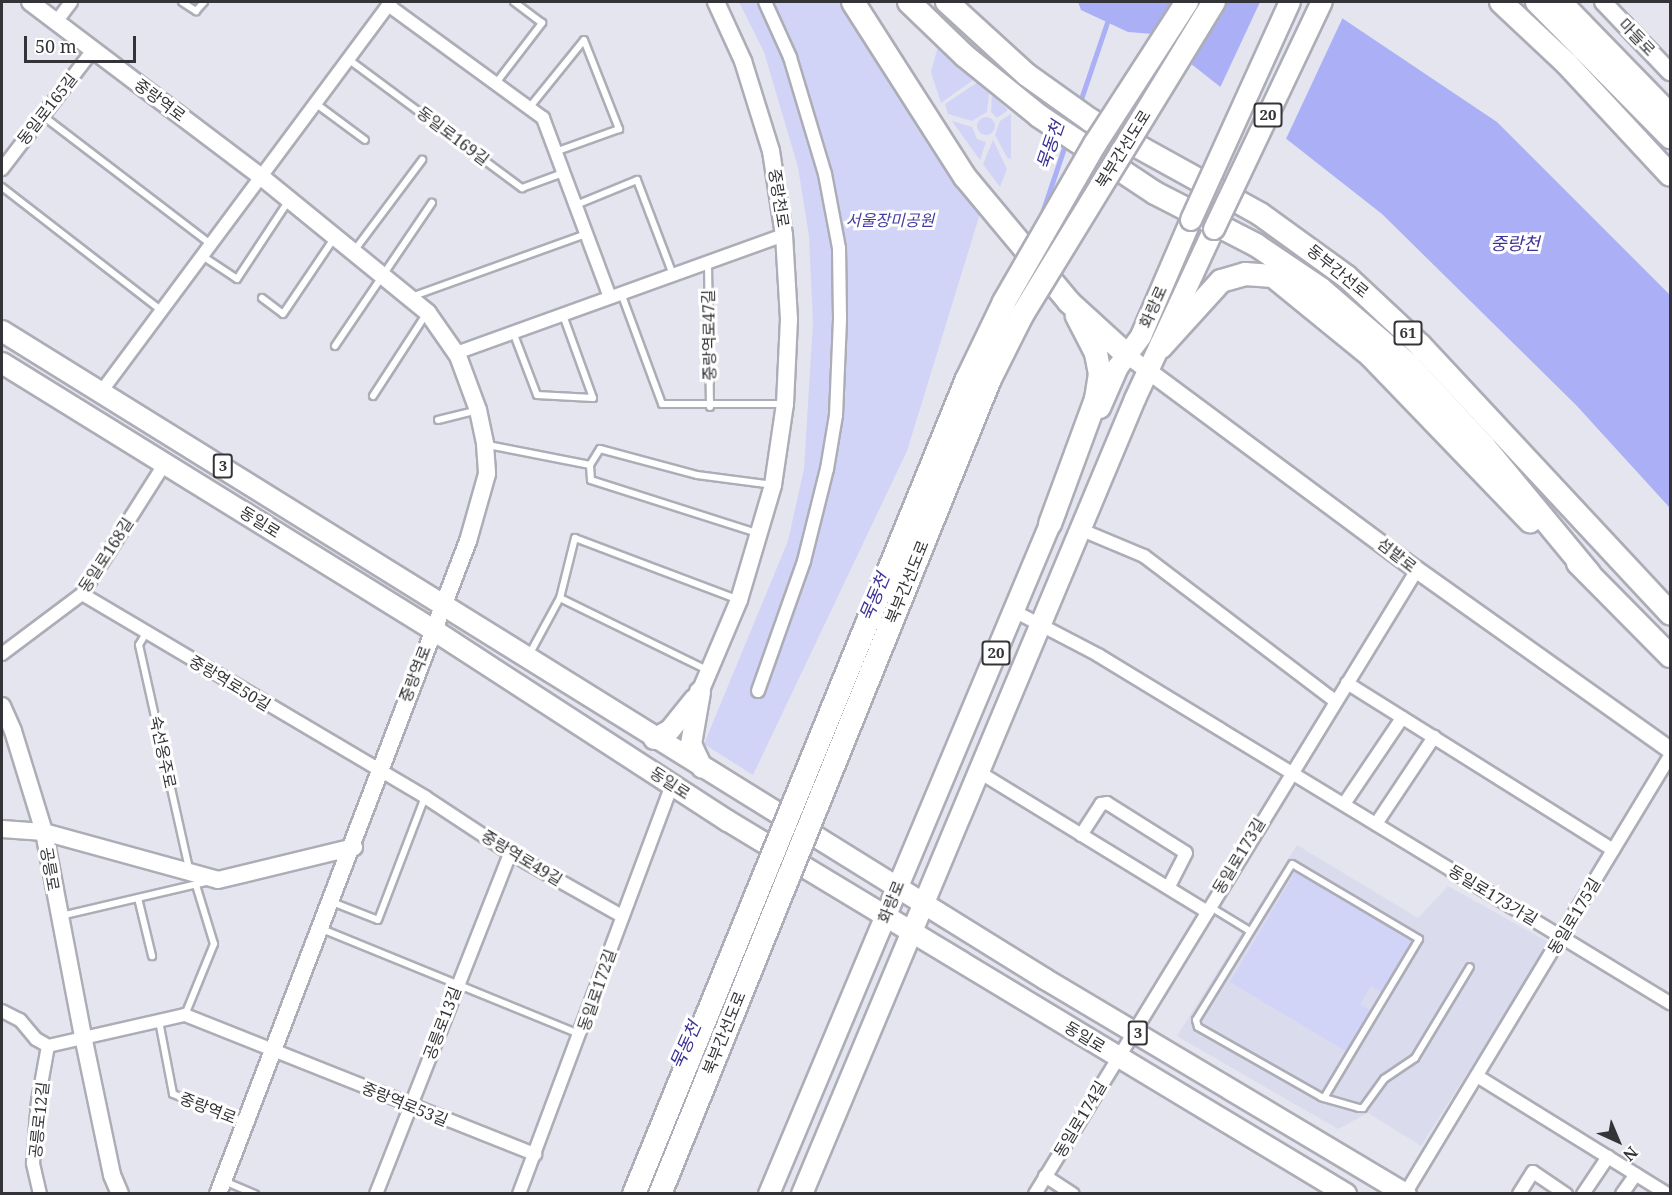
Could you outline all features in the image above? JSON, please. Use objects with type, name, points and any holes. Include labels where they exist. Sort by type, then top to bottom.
[{"type":"highway","points":[[854,2],[965,177],[1069,302],[1127,355]]},
{"type":"highway","points":[[909,2],[1010,94],[1077,141],[1155,193],[1256,245],[1321,289],[1408,364],[1483,445],[1589,573]]},
{"type":"highway","name":"동부간선로","points":[[947,2],[1027,75],[1090,120],[1260,214],[1347,277],[1420,345],[1671,613]]},
{"type":"highway","name":"북부간선도로","points":[[634,1194],[967,379],[1004,302],[1089,154],[1187,2]]},
{"type":"highway","name":"북부간선도로","points":[[660,1194],[990,380],[1022,315],[1214,2]]},
{"type":"highway","points":[[1501,2],[1567,64],[1671,175]]},
{"type":"highway","points":[[1537,2],[1671,137]]},
{"type":"highway","points":[[1560,2],[1671,115]]},
{"type":"highway","points":[[1161,347],[1223,279],[1252,274],[1277,278],[1370,355],[1518,511],[1589,573],[1671,656]]},
{"type":"highway","points":[[1050,524],[1096,399],[1100,374],[1096,353],[1069,302]]},
{"type":"main road","name":"화랑로","points":[[770,1194],[897,886],[1115,372],[1141,336],[1290,2]]},
{"type":"main road","name":"화랑로","points":[[802,1194],[1148,372],[1322,2]]},
{"type":"main road","name":"동일로","points":[[2,331],[205,455],[654,739],[1132,1030],[1406,1193]]},
{"type":"main road","name":"동일로","points":[[2,363],[432,629],[728,821],[1346,1194]]},
{"type":"main road","points":[[106,426],[129,432],[135,427],[121,404]]},
{"type":"main road","points":[[190,478],[175,461],[177,454],[182,450],[205,455]]},
{"type":"main road","points":[[352,580],[375,582],[379,576],[367,557]]},
{"type":"main road","points":[[654,739],[680,720],[700,692]]},
{"type":"main road","points":[[700,692],[691,744],[702,768]]},
{"type":"street","name":"중랑역로","points":[[30,2],[259,176],[428,313],[456,353],[478,410],[485,444],[487,474],[479,508],[379,771],[354,847],[221,1187]]},
{"type":"street","points":[[56,22],[71,2]]},
{"type":"street","name":"중랑천로","points":[[700,692],[707,670],[739,600],[761,535],[773,485],[785,404],[789,319],[784,234],[771,151],[743,60],[716,2]]},
{"type":"street","points":[[758,691],[804,561],[827,469],[836,415],[840,318],[839,248],[825,174],[790,57],[765,2]]},
{"type":"street","name":"마들로","points":[[1603,2],[1671,72]]},
{"type":"street","points":[[100,392],[159,309],[390,4],[543,118],[586,234],[616,295]]},
{"type":"street","name":"동일로165길","points":[[2,168],[93,50]]},
{"type":"street","name":"중랑역로47길","points":[[456,353],[784,234]]},
{"type":"street","name":"섬밭로","points":[[1127,355],[1417,570],[1671,750]]},
{"type":"street","name":"동일로168길","points":[[2,654],[82,594],[165,463]]},
{"type":"street","points":[[1082,530],[1144,556],[1335,701]]},
{"type":"street","name":"동일로173길","points":[[1132,1030],[1417,570]]},
{"type":"street","name":"중랑역로50길","points":[[82,594],[379,771]]},
{"type":"street","points":[[1014,611],[1041,624],[1290,772]]},
{"type":"street","points":[[1347,683],[1613,850]]},
{"type":"street","name":"공릉로","points":[[2,706],[13,731],[44,832],[112,1175],[120,1194]]},
{"type":"street","points":[[1344,804],[1402,718]]},
{"type":"street","points":[[1376,824],[1434,737]]},
{"type":"street","name":"동일로175길","points":[[1406,1193],[1671,756]]},
{"type":"street","name":"중랑역로49길","points":[[379,771],[425,797],[510,853],[622,916]]},
{"type":"street","points":[[979,772],[1168,888],[1208,909]]},
{"type":"street","name":"동일로173가길","points":[[1290,772],[1671,1003]]},
{"type":"street","name":"동일로172길","points":[[519,1194],[582,1035],[622,916],[672,785]]},
{"type":"street","points":[[1081,835],[1101,804],[1107,803],[1186,853],[1168,888]]},
{"type":"street","points":[[2,829],[44,832],[192,878],[218,880],[354,847]]},
{"type":"street","name":"공릉로13길","points":[[376,1194],[510,853]]},
{"type":"street","points":[[2,1011],[20,1020],[36,1040],[48,1046],[83,1036],[185,1015],[275,1052]]},
{"type":"street","name":"동일로174길","points":[[1035,1194],[1132,1030]]},
{"type":"street","name":"공릉로12길","points":[[40,1194],[33,1163],[38,1101],[48,1046]]},
{"type":"street","name":"중랑역로53길","points":[[275,1052],[535,1154]]},
{"type":"street","points":[[1477,1076],[1667,1194]]},
{"type":"street","points":[[1583,1194],[1608,1157]]},
{"type":"street","points":[[1519,1194],[1533,1172],[1566,1194]]},
{"type":"street","points":[[1622,1194],[1636,1174]]},
{"type":"street","name":"동일로174길","points":[[1045,1176],[1073,1194]]},
{"type":"lane","points":[[182,2],[196,11],[204,2]]},
{"type":"lane","points":[[495,84],[542,23],[514,2]]},
{"type":"lane","points":[[529,108],[584,40],[619,129],[555,152]]},
{"type":"lane","name":"동일로169길","points":[[348,59],[522,188],[563,173]]},
{"type":"lane","points":[[314,103],[365,141]]},
{"type":"lane","points":[[43,116],[209,243]]},
{"type":"lane","points":[[354,252],[422,160]]},
{"type":"lane","points":[[576,205],[638,180],[673,275]]},
{"type":"lane","points":[[2,187],[159,309]]},
{"type":"lane","points":[[200,255],[237,279],[289,200]]},
{"type":"lane","points":[[335,346],[432,203]]},
{"type":"lane","points":[[410,298],[586,234]]},
{"type":"lane","points":[[262,298],[283,314],[336,237]]},
{"type":"lane","name":"중랑역로47길","points":[[708,262],[710,407]]},
{"type":"lane","points":[[616,295],[662,404],[710,407],[785,404]]},
{"type":"lane","points":[[373,396],[428,313]]},
{"type":"lane","points":[[513,332],[537,395],[593,398],[563,314]]},
{"type":"lane","points":[[438,420],[478,410]]},
{"type":"lane","points":[[485,444],[590,465]]},
{"type":"lane","points":[[761,535],[591,480],[590,465],[600,449],[697,475],[773,485]]},
{"type":"lane","points":[[528,658],[560,598],[575,538],[739,600]]},
{"type":"lane","points":[[560,598],[707,670]]},
{"type":"lane","name":"숙선옹주로","points":[[146,633],[139,645],[192,878],[214,944],[185,1015]]},
{"type":"lane","points":[[332,902],[378,920],[425,797]]},
{"type":"lane","points":[[1324,1098],[1416,947],[1418,936],[1294,863],[1250,932],[1196,1025],[1324,1098],[1363,1108],[1381,1082],[1415,1058],[1470,968]]},
{"type":"lane","points":[[59,916],[138,898],[192,878]]},
{"type":"lane","points":[[138,898],[152,956]]},
{"type":"lane","points":[[1208,909],[1250,932]]},
{"type":"lane","points":[[322,929],[582,1035]]},
{"type":"lane","name":"중랑역로","points":[[159,1020],[172,1094],[246,1122]]},
{"type":"lane","name":"중랑역로","points":[[221,1187],[255,1194]]},
{"type":"shaded area","points":[[1297,845],[1418,918],[1448,886],[1550,943],[1421,1146],[1368,1113],[1338,1129],[1177,1036]]},
{"type":"green space","name":"서울장미공원","points":[[739,2],[845,2],[982,207],[907,451],[753,775],[704,744],[788,541],[804,469],[813,322],[809,236],[798,167],[764,52]]},
{"type":"green space","points":[[938,46],[973,80],[941,103],[931,72]]},
{"type":"green space","points":[[978,82],[989,93],[987,112],[972,121],[948,114],[945,104]]},
{"type":"green space","points":[[992,95],[1008,110],[997,118],[991,112]]},
{"type":"green space","points":[[1011,114],[1011,158],[1008,159],[995,135],[1000,121]]},
{"type":"green space","points":[[982,117],[990,117],[995,122],[993,133],[982,135],[977,130],[977,122]]},
{"type":"green space","points":[[952,121],[972,127],[977,139],[986,142],[980,160]]},
{"type":"green space","points":[[993,140],[1007,169],[1000,187],[983,164]]},
{"type":"green space","points":[[1295,872],[1414,941],[1383,993],[1371,986],[1360,1004],[1372,1011],[1347,1052],[1230,982]]},
{"type":"water","name":"중랑천","points":[[1078,2],[1318,2],[1497,122],[1670,295],[1670,508],[1576,405],[1382,214],[1153,34],[1128,32],[1081,10]]},
{"type":"pier","points":[[1260,2],[1323,2],[1344,15],[1285,141],[1219,90]]},
{"type":"waterway","name":"묵동천","points":[[1079,105],[1109,17]]},
{"type":"waterway","name":"묵동천","points":[[1040,219],[1066,142]]}]
